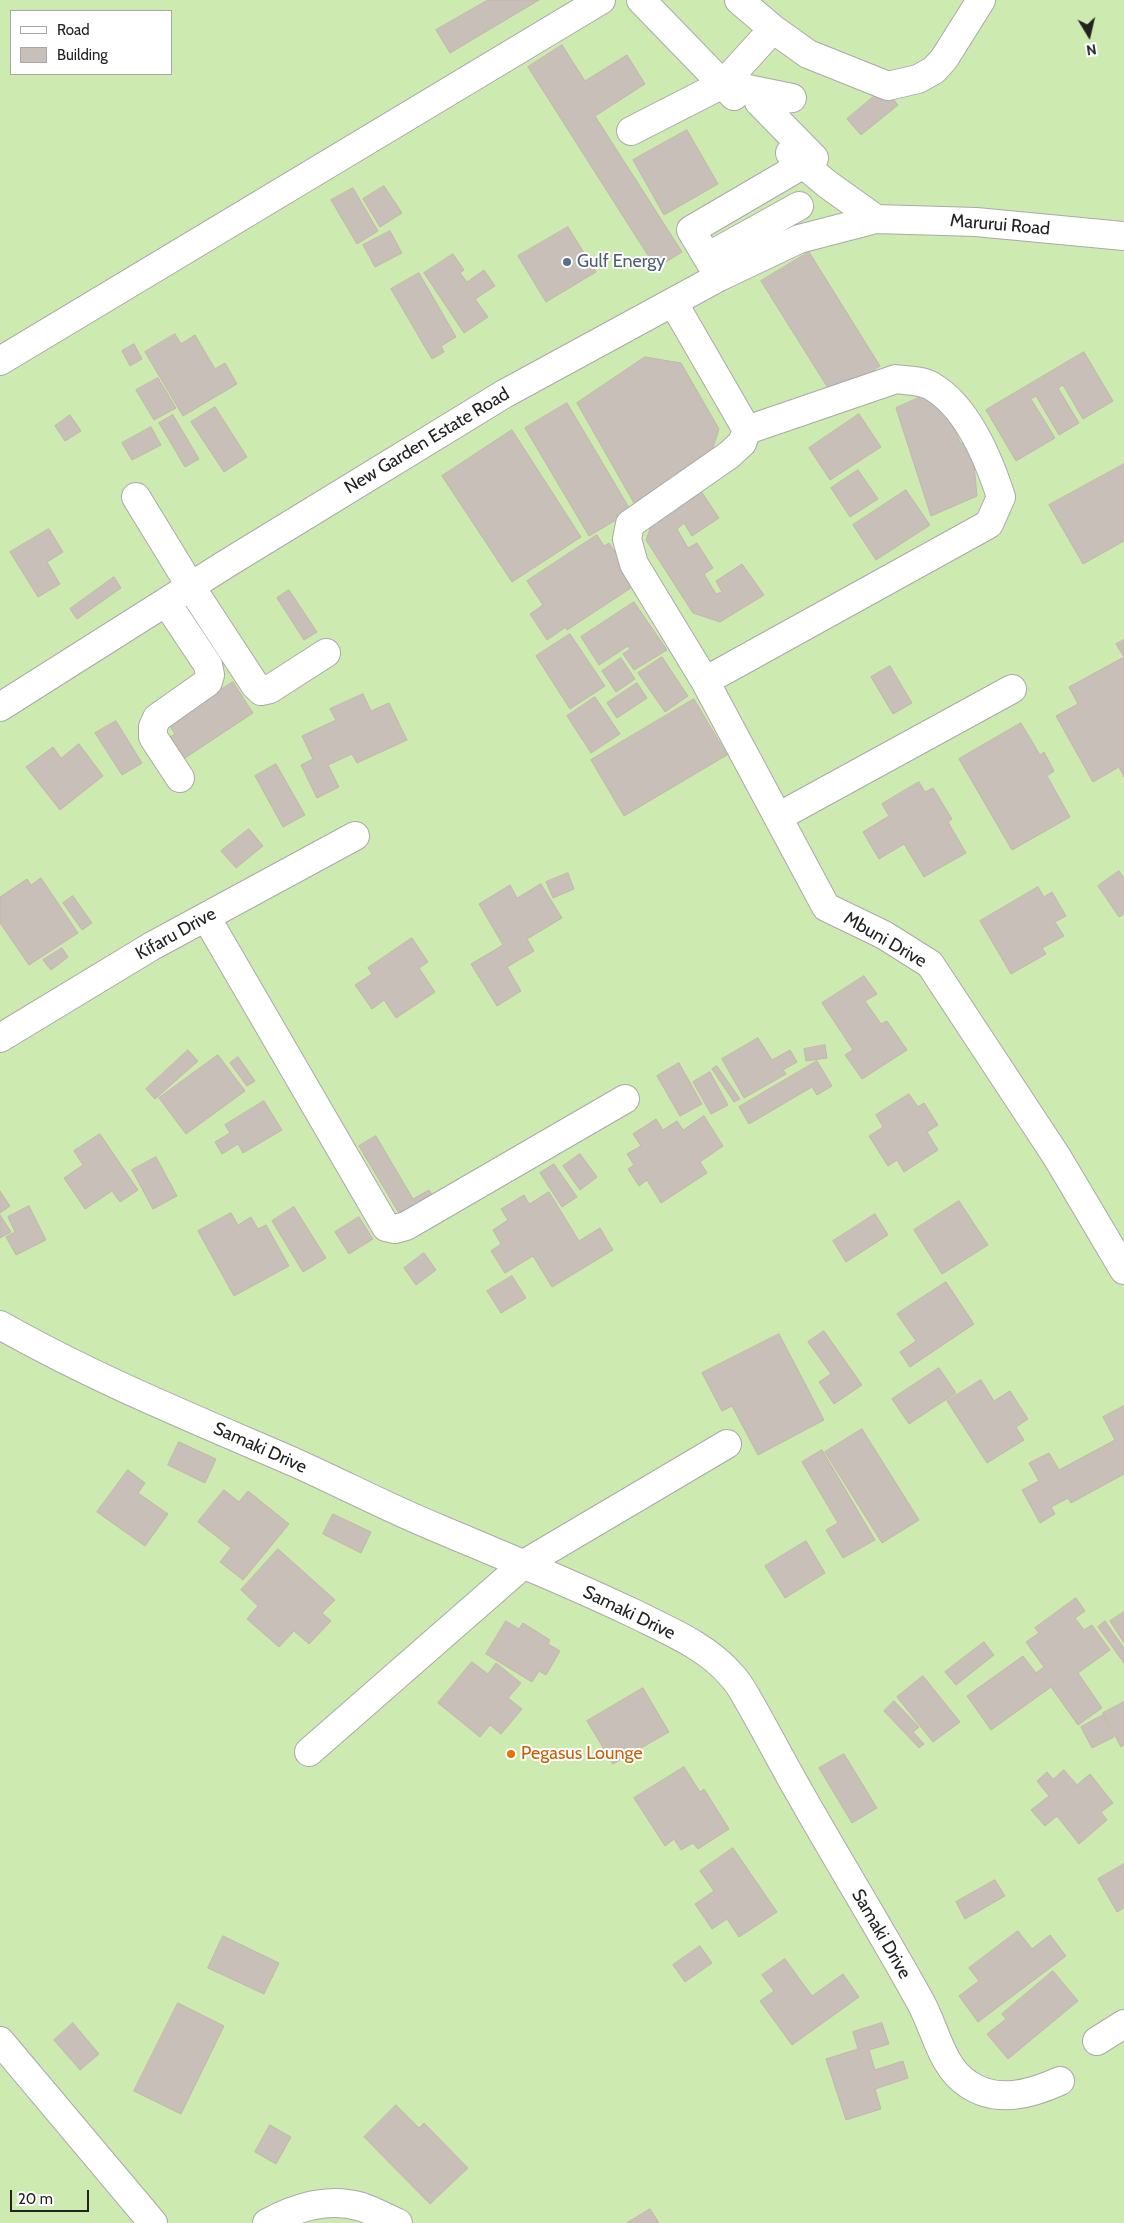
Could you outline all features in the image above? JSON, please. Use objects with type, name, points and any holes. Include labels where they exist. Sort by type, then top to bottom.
[{"type":"street","points":[[0,361],[601,0]]},
{"type":"street","points":[[641,0],[796,162],[876,219]]},
{"type":"street","points":[[739,0],[773,29],[808,54],[888,86],[918,80],[934,70],[944,59],[981,0]]},
{"type":"street","points":[[631,131],[723,84],[773,29]]},
{"type":"street","points":[[723,84],[792,98],[759,102],[814,158],[796,162],[691,230],[713,267],[799,206]]},
{"type":"street","points":[[796,162],[799,239]]},
{"type":"street","name":"Marurui Road","points":[[876,219],[976,222],[1124,236]]},
{"type":"street","name":"New Garden Estate Road","points":[[0,707],[166,602],[504,394],[673,302],[713,267],[799,239],[876,219]]},
{"type":"street","points":[[673,302],[747,430],[896,379],[922,382],[933,386],[940,392],[965,420],[977,437],[1000,497],[989,524],[706,681]]},
{"type":"street","name":"Mbuni Drive","points":[[747,430],[742,442],[729,455],[630,524],[627,539],[634,564],[706,681],[826,907],[884,936],[930,964],[1057,1157],[1124,1270]]},
{"type":"street","points":[[136,497],[191,587],[261,691],[270,689],[326,653]]},
{"type":"street","points":[[166,602],[208,665],[210,675],[208,682],[157,718],[153,728],[153,737],[180,778]]},
{"type":"street","points":[[778,817],[1012,689]]},
{"type":"street","name":"Kifaru Drive","points":[[0,1038],[152,946],[355,836]]},
{"type":"street","points":[[206,917],[386,1227],[395,1229],[406,1226],[625,1099]]},
{"type":"street","name":"Samaki Drive","points":[[0,1325],[31,1343],[437,1529],[588,1591],[667,1630],[710,1654],[735,1678],[896,1958],[924,2008],[948,2062],[959,2078],[971,2087],[991,2095],[1011,2096],[1035,2092],[1060,2082]]},
{"type":"street","points":[[309,1752],[524,1564],[727,1444]]},
{"type":"street","points":[[1097,2041],[1124,2024]]},
{"type":"street","points":[[0,2041],[153,2223]]},
{"type":"street","points":[[267,2223],[308,2205],[337,2203],[362,2207],[398,2223]]},
{"type":"green space","points":[[0,0],[1124,0],[1124,2223],[0,2223]]},
{"type":"building","points":[[488,0],[539,0],[450,53],[436,30]]},
{"type":"building","points":[[562,45],[585,81],[627,55],[645,84],[595,116],[682,252],[656,268],[528,67]]},
{"type":"building","points":[[884,88],[898,105],[861,135],[847,119]]},
{"type":"building","points":[[687,130],[718,184],[664,215],[633,160]]},
{"type":"building","points":[[384,186],[402,213],[380,227],[363,199]]},
{"type":"building","points":[[353,188],[378,231],[357,244],[331,200]]},
{"type":"building","points":[[568,227],[596,272],[546,302],[518,256]]},
{"type":"building","points":[[390,231],[402,253],[375,267],[363,245]]},
{"type":"building","points":[[809,252],[880,366],[833,396],[761,281]]},
{"type":"building","points":[[453,254],[464,270],[460,273],[467,282],[484,270],[495,286],[475,299],[488,317],[464,333],[424,273]]},
{"type":"building","points":[[419,273],[456,337],[441,346],[444,352],[432,359],[391,289]]},
{"type":"building","points":[[175,334],[181,344],[195,335],[215,369],[225,363],[237,384],[183,416],[145,352]]},
{"type":"building","points":[[134,344],[142,359],[130,366],[122,351]]},
{"type":"building","points":[[1084,352],[1113,401],[1083,419],[1063,385],[1058,388],[1079,423],[1059,435],[1036,396],[1031,399],[1055,438],[1016,461],[986,410]]},
{"type":"building","points":[[645,357],[681,363],[719,429],[711,455],[634,503],[577,403]]},
{"type":"building","points":[[158,378],[176,408],[154,420],[136,390]]},
{"type":"building","points":[[925,395],[949,418],[961,444],[967,442],[974,464],[977,496],[931,516],[896,408]]},
{"type":"building","points":[[567,403],[631,511],[589,536],[525,428]]},
{"type":"building","points":[[215,407],[247,457],[224,472],[191,422]]},
{"type":"building","points":[[859,414],[881,447],[830,480],[809,448]]},
{"type":"building","points":[[70,415],[81,431],[65,441],[55,426]]},
{"type":"building","points":[[173,415],[199,459],[185,467],[159,423]]},
{"type":"building","points":[[151,427],[161,445],[132,460],[122,443]]},
{"type":"building","points":[[512,430],[581,537],[512,582],[442,476]]},
{"type":"building","points":[[1124,464],[1124,541],[1083,564],[1049,505]]},
{"type":"building","points":[[858,470],[878,499],[850,517],[831,488]]},
{"type":"building","points":[[699,488],[719,518],[692,536],[684,523],[677,529],[688,548],[697,543],[713,568],[704,574],[716,594],[722,592],[716,581],[742,564],[764,595],[720,622],[693,613],[646,540],[654,518]]},
{"type":"building","points":[[906,490],[930,525],[876,560],[853,525]]},
{"type":"building","points":[[49,529],[63,552],[47,562],[60,584],[38,597],[10,552]]},
{"type":"building","points":[[597,535],[604,546],[609,543],[637,584],[567,630],[566,627],[547,640],[530,614],[543,605],[527,581]]},
{"type":"building","points":[[114,577],[121,588],[77,619],[70,609]]},
{"type":"building","points":[[289,590],[317,632],[304,640],[277,598]]},
{"type":"building","points":[[634,602],[667,650],[634,670],[623,654],[630,649],[628,646],[599,665],[581,637]]},
{"type":"building","points":[[570,634],[605,686],[570,709],[536,656]]},
{"type":"building","points":[[1124,640],[1124,657],[1116,644]]},
{"type":"building","points":[[662,657],[688,696],[665,712],[638,673]]},
{"type":"building","points":[[1124,657],[1124,777],[1119,767],[1093,782],[1056,716],[1078,704],[1069,687]]},
{"type":"building","points":[[621,658],[635,679],[616,692],[602,671]]},
{"type":"building","points":[[890,666],[912,703],[893,714],[871,677]]},
{"type":"building","points":[[233,682],[253,713],[179,762],[165,740],[175,734],[158,708],[209,697]]},
{"type":"building","points":[[637,683],[647,698],[617,718],[607,703]]},
{"type":"building","points":[[363,694],[371,711],[389,703],[407,740],[357,763],[352,754],[328,765],[339,787],[317,798],[301,765],[313,759],[302,736],[336,720],[330,709]]},
{"type":"building","points":[[595,697],[620,734],[591,753],[567,716]]},
{"type":"building","points":[[694,699],[727,755],[624,816],[591,760]]},
{"type":"building","points":[[116,721],[142,763],[122,775],[95,733]]},
{"type":"building","points":[[1021,723],[1040,755],[1044,752],[1054,771],[1047,776],[1070,817],[1012,850],[959,759]]},
{"type":"building","points":[[79,744],[103,776],[60,810],[26,767],[53,747],[61,758]]},
{"type":"building","points":[[276,764],[305,815],[283,827],[255,776]]},
{"type":"building","points":[[919,782],[925,792],[933,788],[952,819],[948,822],[966,853],[924,877],[904,844],[879,859],[863,832],[889,816],[882,804]]},
{"type":"building","points":[[249,829],[263,846],[236,868],[221,851]]},
{"type":"building","points":[[1119,871],[1124,878],[1124,914],[1119,917],[1098,886]]},
{"type":"building","points":[[568,873],[574,889],[553,898],[546,882]]},
{"type":"building","points":[[41,878],[78,933],[29,965],[0,923],[0,897],[27,879],[31,885]]},
{"type":"building","points":[[541,884],[562,918],[527,939],[534,951],[507,967],[521,991],[497,1006],[471,964],[503,945],[479,904],[510,885],[517,898]]},
{"type":"building","points":[[1038,887],[1044,897],[1052,892],[1066,916],[1055,922],[1064,936],[1042,948],[1046,954],[1011,974],[980,921]]},
{"type":"building","points":[[73,896],[92,923],[82,930],[63,903]]},
{"type":"building","points":[[412,938],[428,962],[419,968],[435,992],[396,1018],[384,1000],[372,1009],[355,985],[372,974],[368,968]]},
{"type":"building","points":[[62,948],[68,957],[51,970],[43,960]]},
{"type":"building","points":[[864,976],[877,994],[865,1001],[881,1024],[887,1021],[907,1050],[862,1079],[845,1055],[853,1050],[822,1003]]},
{"type":"building","points":[[758,1038],[772,1060],[790,1050],[797,1062],[783,1070],[786,1074],[744,1098],[722,1059]]},
{"type":"building","points":[[825,1045],[827,1058],[806,1061],[804,1049]]},
{"type":"building","points":[[188,1050],[198,1061],[155,1099],[146,1089]]},
{"type":"building","points":[[218,1055],[245,1091],[186,1134],[159,1098]]},
{"type":"building","points":[[238,1057],[255,1081],[247,1086],[230,1063]]},
{"type":"building","points":[[817,1061],[832,1086],[817,1095],[812,1087],[749,1124],[739,1107]]},
{"type":"building","points":[[679,1063],[702,1104],[680,1116],[657,1076]]},
{"type":"building","points":[[717,1066],[740,1099],[734,1102],[712,1069]]},
{"type":"building","points":[[710,1072],[728,1105],[711,1114],[693,1082]]},
{"type":"building","points":[[909,1094],[918,1107],[924,1103],[938,1125],[927,1132],[938,1150],[904,1172],[897,1160],[888,1166],[869,1136],[883,1127],[876,1115]]},
{"type":"building","points":[[264,1101],[282,1130],[243,1153],[238,1144],[222,1154],[215,1142],[230,1133],[225,1125]]},
{"type":"building","points":[[704,1116],[723,1146],[700,1162],[707,1173],[661,1203],[647,1180],[639,1186],[628,1169],[634,1165],[627,1154],[641,1146],[633,1134],[656,1119],[663,1130],[677,1121],[683,1130]]},
{"type":"building","points":[[100,1134],[138,1190],[120,1202],[112,1191],[85,1209],[64,1178],[83,1165],[74,1151]]},
{"type":"building","points":[[376,1136],[413,1199],[429,1190],[436,1201],[403,1220],[359,1146]]},
{"type":"building","points":[[580,1154],[597,1177],[580,1190],[563,1166]]},
{"type":"building","points":[[156,1157],[177,1196],[153,1209],[132,1170]]},
{"type":"building","points":[[554,1164],[577,1197],[562,1207],[540,1173]]},
{"type":"building","points":[[0,1191],[10,1206],[0,1213]]},
{"type":"building","points":[[549,1192],[579,1241],[600,1228],[613,1250],[552,1287],[533,1256],[505,1273],[491,1251],[501,1244],[493,1230],[508,1220],[501,1209],[524,1195],[529,1204]]},
{"type":"building","points":[[959,1201],[988,1245],[942,1274],[914,1230]]},
{"type":"building","points":[[29,1206],[46,1240],[16,1255],[6,1237],[15,1232],[8,1217]]},
{"type":"building","points":[[294,1207],[326,1258],[303,1272],[272,1221]]},
{"type":"building","points":[[231,1213],[238,1225],[251,1217],[258,1229],[266,1225],[289,1266],[234,1296],[198,1231]]},
{"type":"building","points":[[875,1214],[888,1235],[846,1262],[833,1241]]},
{"type":"building","points":[[0,1215],[11,1232],[0,1238]]},
{"type":"building","points":[[359,1217],[373,1239],[349,1254],[335,1232]]},
{"type":"building","points":[[424,1253],[436,1270],[416,1285],[404,1268]]},
{"type":"building","points":[[512,1276],[526,1298],[501,1313],[487,1291]]},
{"type":"building","points":[[946,1282],[974,1324],[910,1367],[900,1352],[916,1341],[897,1314]]},
{"type":"building","points":[[824,1331],[862,1385],[834,1404],[819,1382],[831,1374],[808,1342]]},
{"type":"building","points":[[779,1334],[824,1420],[758,1455],[732,1406],[722,1411],[702,1373]]},
{"type":"building","points":[[939,1368],[956,1393],[909,1424],[892,1399]]},
{"type":"building","points":[[981,1380],[994,1401],[1010,1391],[1028,1419],[1016,1427],[1024,1440],[987,1463],[947,1401]]},
{"type":"building","points":[[1124,1406],[1124,1474],[1071,1503],[1068,1498],[1051,1507],[1055,1514],[1040,1523],[1022,1490],[1039,1481],[1029,1463],[1049,1453],[1059,1470],[1115,1440],[1103,1417]]},
{"type":"building","points":[[862,1429],[919,1520],[882,1543],[825,1452]]},
{"type":"building","points":[[179,1442],[216,1459],[205,1483],[168,1465]]},
{"type":"building","points":[[822,1450],[875,1540],[843,1558],[826,1530],[838,1523],[802,1462]]},
{"type":"building","points":[[128,1470],[145,1483],[138,1493],[168,1514],[145,1546],[97,1512]]},
{"type":"building","points":[[224,1490],[239,1502],[248,1491],[289,1524],[243,1580],[220,1562],[231,1548],[198,1522]]},
{"type":"building","points":[[333,1514],[371,1532],[361,1553],[323,1534]]},
{"type":"building","points":[[806,1541],[825,1573],[785,1598],[765,1566]]},
{"type":"building","points":[[278,1549],[335,1600],[322,1613],[331,1621],[309,1644],[294,1631],[279,1647],[247,1619],[258,1606],[241,1590]]},
{"type":"building","points":[[1076,1598],[1085,1611],[1075,1618],[1084,1630],[1092,1625],[1110,1650],[1078,1673],[1102,1708],[1078,1725],[1051,1687],[991,1730],[967,1696],[1023,1656],[1036,1673],[1044,1667],[1026,1642],[1039,1633],[1035,1628]]},
{"type":"building","points":[[1124,1612],[1124,1643],[1110,1621]]},
{"type":"building","points":[[506,1621],[519,1629],[523,1623],[550,1640],[548,1644],[560,1651],[546,1675],[539,1671],[532,1682],[486,1654]]},
{"type":"building","points":[[1105,1621],[1124,1648],[1124,1663],[1098,1627]]},
{"type":"building","points":[[984,1642],[994,1655],[956,1685],[945,1672]]},
{"type":"building","points":[[472,1662],[488,1674],[496,1663],[521,1683],[508,1698],[522,1709],[501,1734],[490,1725],[480,1737],[438,1703]]},
{"type":"building","points":[[923,1676],[960,1722],[933,1742],[897,1697]]},
{"type":"building","points":[[643,1688],[669,1732],[613,1764],[587,1721]]},
{"type":"building","points":[[894,1701],[919,1727],[913,1732],[924,1744],[919,1748],[884,1711]]},
{"type":"building","points":[[1124,1702],[1124,1745],[1121,1747],[1103,1713]]},
{"type":"building","points":[[1103,1715],[1114,1737],[1092,1748],[1081,1727]]},
{"type":"building","points":[[844,1754],[877,1808],[852,1823],[819,1768]]},
{"type":"building","points":[[684,1767],[700,1792],[704,1789],[729,1829],[698,1849],[693,1843],[681,1850],[674,1839],[665,1846],[634,1798]]},
{"type":"building","points":[[1064,1770],[1077,1785],[1090,1774],[1113,1803],[1101,1812],[1107,1820],[1079,1844],[1057,1816],[1045,1826],[1031,1810],[1049,1796],[1037,1781],[1047,1772],[1053,1779]]},
{"type":"building","points":[[733,1848],[777,1912],[739,1937],[727,1919],[712,1929],[695,1904],[714,1891],[700,1871]]},
{"type":"building","points":[[1124,1864],[1124,1908],[1117,1912],[1098,1879]]},
{"type":"building","points":[[995,1880],[1005,1896],[965,1919],[956,1902]]},
{"type":"building","points":[[1018,1931],[1032,1949],[1050,1935],[1066,1956],[978,2022],[959,1996],[979,1981],[969,1968]]},
{"type":"building","points":[[223,1936],[279,1963],[264,1994],[208,1968]]},
{"type":"building","points":[[700,1946],[712,1963],[685,1982],[673,1965]]},
{"type":"building","points":[[785,1959],[812,1996],[843,1974],[859,1997],[792,2045],[760,2001],[774,1991],[762,1975]]},
{"type":"building","points":[[1053,1971],[1078,2001],[1008,2059],[987,2034],[1006,2019],[1002,2014]]},
{"type":"building","points":[[178,2003],[224,2026],[181,2114],[134,2091]]},
{"type":"building","points":[[73,2023],[99,2054],[80,2070],[54,2040]]},
{"type":"building","points":[[882,2023],[889,2044],[869,2050],[875,2070],[903,2061],[908,2078],[875,2089],[881,2109],[846,2120],[826,2059],[858,2049],[853,2032]]},
{"type":"building","points":[[396,2105],[419,2128],[424,2123],[468,2168],[430,2204],[364,2137]]},
{"type":"building","points":[[270,2125],[291,2137],[276,2164],[255,2152]]},
{"type":"building","points":[[650,2209],[659,2223],[627,2223]]},
{"type":"place","name":"Gulf Energy","points":[[567,262]]},
{"type":"place","name":"Pegasus Lounge","points":[[511,1754]]}]
